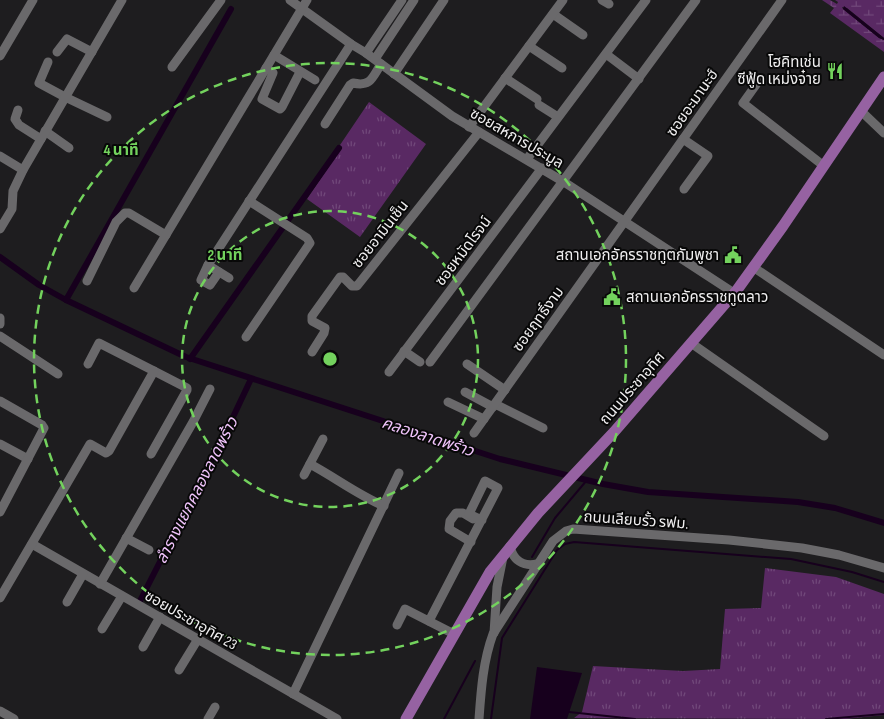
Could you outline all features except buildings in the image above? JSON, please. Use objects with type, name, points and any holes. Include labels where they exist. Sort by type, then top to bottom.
[{"type":"main road","name":"ถนนประชาอุทิศ","points":[[406,719],[490,572],[538,513],[606,441],[734,293],[884,77]]},
{"type":"street","points":[[0,56],[33,0]]},
{"type":"street","points":[[0,229],[12,209],[13,191],[23,170],[122,0]]},
{"type":"street","points":[[172,67],[220,0]]},
{"type":"street","name":"ซอยสหการประมูล","points":[[290,0],[452,116],[542,168],[734,293]]},
{"type":"street","points":[[134,288],[307,0]]},
{"type":"street","points":[[366,53],[402,0]]},
{"type":"street","points":[[325,124],[350,85],[354,83],[362,86],[367,84],[395,29],[414,0]]},
{"type":"street","points":[[394,74],[444,0]]},
{"type":"street","points":[[470,127],[563,0]]},
{"type":"street","points":[[527,159],[646,0]]},
{"type":"street","points":[[430,362],[696,0]]},
{"type":"street","name":"ซอยอะมานะฮ์","points":[[625,221],[782,0]]},
{"type":"street","points":[[553,14],[583,35]]},
{"type":"street","points":[[386,23],[395,29]]},
{"type":"street","points":[[57,52],[67,39],[92,52]]},
{"type":"street","points":[[219,272],[210,285],[201,281],[208,265],[351,44]]},
{"type":"street","points":[[529,46],[562,68]]},
{"type":"street","points":[[606,54],[639,79]]},
{"type":"street","points":[[274,55],[315,80]]},
{"type":"street","points":[[48,62],[39,83],[65,98],[107,117]]},
{"type":"street","points":[[266,68],[273,71],[273,74],[262,100],[280,109],[300,72]]},
{"type":"street","points":[[505,78],[558,117]]},
{"type":"street","points":[[758,82],[743,103],[824,166]]},
{"type":"street","points":[[18,110],[15,119],[19,125],[70,148]]},
{"type":"street","points":[[861,111],[884,133]]},
{"type":"street","name":"ซอยอามินเซ็น","points":[[312,352],[324,333],[325,328],[312,321],[312,316],[340,277],[343,277],[352,286],[357,286],[478,132]]},
{"type":"street","points":[[683,139],[708,156],[684,189]]},
{"type":"street","points":[[0,156],[23,170]]},
{"type":"street","name":"ซอยหมัดโรจน์","points":[[389,372],[542,168]]},
{"type":"street","points":[[246,337],[310,243],[307,238],[249,201]]},
{"type":"street","points":[[87,281],[116,222],[125,213],[130,213],[166,235]]},
{"type":"street","name":"ซอยฤทธิ์งาม","points":[[474,433],[625,221]]},
{"type":"street","points":[[208,265],[229,278]]},
{"type":"street","points":[[753,267],[884,355]]},
{"type":"street","points":[[0,318],[0,324]]},
{"type":"street","points":[[0,336],[58,374]]},
{"type":"street","points":[[88,364],[99,343],[187,388],[188,390],[151,454]]},
{"type":"street","points":[[691,343],[824,436]]},
{"type":"street","points":[[404,351],[420,362]]},
{"type":"street","points":[[467,364],[505,390]]},
{"type":"street","points":[[0,598],[90,444],[106,453],[109,451],[154,370]]},
{"type":"street","points":[[100,584],[210,389]]},
{"type":"street","points":[[465,392],[543,428]]},
{"type":"street","points":[[0,401],[44,426],[44,430],[0,512]]},
{"type":"street","points":[[448,402],[484,419]]},
{"type":"street","points":[[304,475],[323,439]]},
{"type":"street","points":[[0,444],[28,459]]},
{"type":"street","points":[[310,464],[327,473],[355,493],[384,506]]},
{"type":"street","points":[[293,694],[399,474]]},
{"type":"street","points":[[428,621],[471,542],[482,521],[462,513],[456,513],[450,521],[449,529],[471,542]]},
{"type":"street","name":"ถนนเลียบรั้ว รฟม.","points":[[479,719],[488,649],[493,634],[537,564],[553,541],[562,533],[573,529],[729,540],[802,548],[839,555],[884,568]]},
{"type":"street","points":[[126,538],[149,550]]},
{"type":"street","name":"ซอยประชาอุทิศ 23","points":[[32,544],[337,719]]},
{"type":"street","points":[[493,634],[497,587],[507,550],[519,562],[527,565],[537,564]]},
{"type":"street","points":[[67,602],[83,574]]},
{"type":"street","points":[[102,629],[122,596]]},
{"type":"street","points":[[397,625],[405,609],[454,634]]},
{"type":"street","points":[[143,647],[160,617]]},
{"type":"street","points":[[179,670],[198,639]]},
{"type":"street","points":[[208,719],[215,707]]},
{"type":"street","points":[[0,711],[14,719]]},
{"type":"green space","points":[[822,0],[830,0],[837,4],[838,2],[835,0],[884,0],[884,38],[847,8],[842,7],[879,38],[884,40],[884,52],[830,13],[834,8]]},
{"type":"green space","points":[[369,102],[426,144],[360,237],[307,199]]},
{"type":"green space","points":[[765,568],[836,577],[884,594],[884,715],[844,719],[574,718],[582,712],[593,666],[683,671],[720,669],[725,609],[761,608]]},
{"type":"shaded area","points":[[844,6],[884,38],[884,40],[843,9]]},
{"type":"shaded area","points":[[537,667],[582,673],[567,719],[530,719]]},
{"type":"waterway","points":[[66,300],[231,9]]},
{"type":"waterway","points":[[190,359],[339,148]]},
{"type":"waterway","name":"คลองลาดพร้าว","points":[[0,257],[39,285],[66,300],[186,357],[500,459],[603,484],[648,492],[798,502],[835,508],[884,523]]},
{"type":"waterway","name":"ลำรางแยกคลองลาดพร้าว","points":[[140,601],[251,379]]},
{"type":"waterway","points":[[532,557],[555,518],[587,480]]},
{"type":"waterway","points":[[491,719],[502,638],[557,550],[565,544],[574,542],[791,559],[852,572],[884,582]]},
{"type":"waterway","points":[[444,719],[475,661]]},
{"type":"waterway","points":[[569,712],[635,719]]},
{"type":"waterway","points":[[826,719],[884,714]]},
{"type":"place","name":"โฮคิทเช่น ซีฟู้ด เหม่งจ๋าย","points":[[835,71]]},
{"type":"place","name":"สถานเอกอัครราชทูตกัมพูชา","points":[[733,255]]},
{"type":"place","name":"สถานเอกอัครราชทูตลาว","points":[[612,297]]}]
